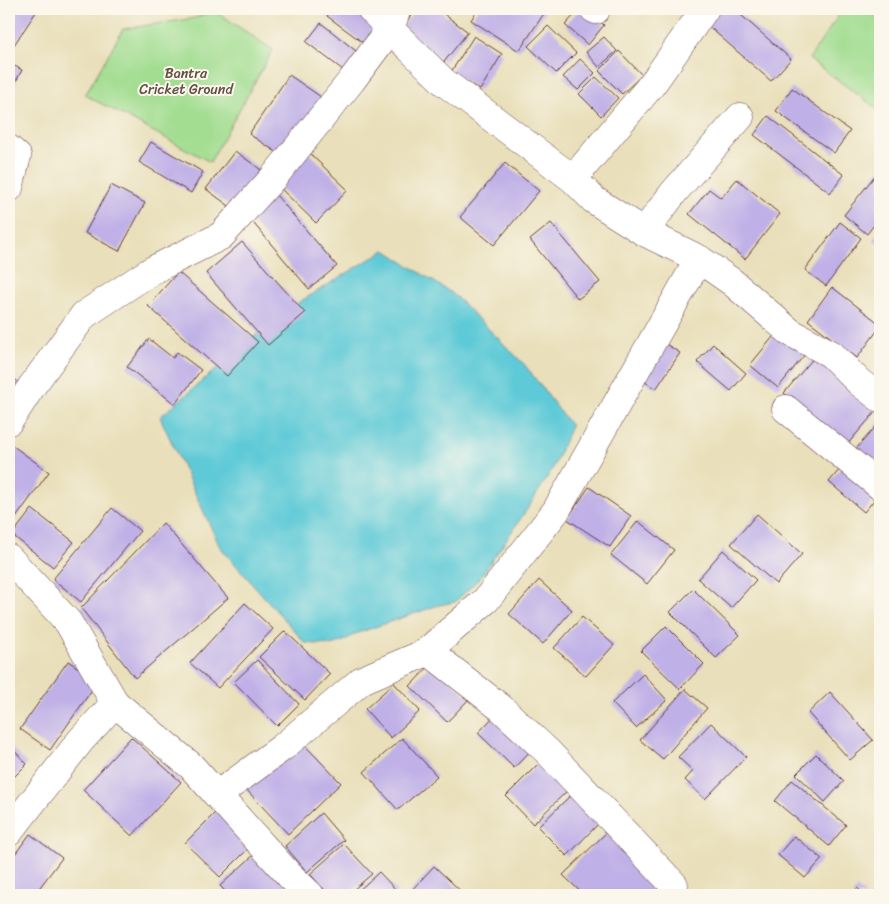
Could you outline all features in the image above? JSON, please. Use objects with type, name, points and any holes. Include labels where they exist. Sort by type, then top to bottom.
[{"type":"street","points":[[371,9],[393,19],[444,82],[573,179],[594,200],[644,232],[699,259],[732,282],[790,332],[831,354],[859,382],[880,398]]},
{"type":"street","points":[[573,179],[653,83],[705,9]]},
{"type":"street","points":[[9,421],[84,315],[151,271],[221,236],[279,170],[352,80],[393,19]]},
{"type":"street","points":[[644,232],[674,192],[740,117]]},
{"type":"street","points":[[9,149],[17,156],[9,188]]},
{"type":"street","points":[[218,795],[283,747],[362,680],[428,651],[486,600],[556,511],[699,259]]},
{"type":"street","points":[[786,409],[880,486]]},
{"type":"street","points":[[9,558],[68,622],[115,703],[191,766],[290,876],[310,895]]},
{"type":"street","points":[[428,651],[501,708],[541,746],[674,885]]},
{"type":"street","points":[[9,832],[81,740],[115,703]]},
{"type":"green space","points":[[843,9],[880,9],[880,111],[809,59]]},
{"type":"green space","name":"Bantra Cricket Ground","points":[[214,10],[273,50],[210,162],[85,95],[123,29],[195,18]]},
{"type":"water","points":[[385,250],[453,294],[524,364],[571,426],[553,468],[530,505],[479,579],[455,602],[439,605],[355,634],[342,642],[330,645],[305,643],[220,547],[160,417],[283,312]]},
{"type":"building","points":[[9,9],[38,9],[12,48],[9,46]]},
{"type":"building","points":[[332,9],[358,9],[383,27],[369,47],[327,16]]},
{"type":"building","points":[[416,9],[437,9],[468,32],[444,62],[401,29]]},
{"type":"building","points":[[478,9],[547,9],[519,51],[471,20]]},
{"type":"building","points":[[580,9],[585,9],[604,25],[588,45],[565,25]]},
{"type":"building","points":[[720,9],[734,9],[791,59],[771,81],[706,24]]},
{"type":"building","points":[[321,23],[361,55],[347,73],[306,42]]},
{"type":"building","points":[[548,26],[576,53],[556,73],[528,46]]},
{"type":"building","points":[[474,36],[502,54],[480,90],[451,72]]},
{"type":"building","points":[[604,37],[617,51],[599,67],[586,52]]},
{"type":"building","points":[[619,51],[642,75],[622,94],[599,71]]},
{"type":"building","points":[[580,59],[595,73],[578,90],[563,77]]},
{"type":"building","points":[[9,63],[22,70],[9,94]]},
{"type":"building","points":[[289,75],[324,99],[284,157],[249,134]]},
{"type":"building","points":[[596,77],[618,98],[601,116],[579,94]]},
{"type":"building","points":[[792,88],[850,131],[834,153],[776,111]]},
{"type":"building","points":[[768,116],[844,175],[830,193],[754,135]]},
{"type":"building","points":[[151,142],[203,172],[191,193],[139,162]]},
{"type":"building","points":[[306,150],[348,190],[316,223],[275,183]]},
{"type":"building","points":[[235,151],[264,172],[236,211],[206,189]]},
{"type":"building","points":[[505,163],[539,191],[494,245],[460,217]]},
{"type":"building","points":[[880,169],[880,217],[867,234],[844,215]]},
{"type":"building","points":[[737,179],[780,214],[745,259],[689,214],[709,189],[721,198]]},
{"type":"building","points":[[111,185],[145,203],[119,251],[85,233]]},
{"type":"building","points":[[276,195],[337,266],[309,289],[249,218]]},
{"type":"building","points":[[840,222],[861,238],[826,286],[805,270]]},
{"type":"building","points":[[551,223],[600,282],[578,299],[530,240]]},
{"type":"building","points":[[880,231],[880,245],[873,240]]},
{"type":"building","points":[[242,242],[305,313],[268,345],[206,273]]},
{"type":"building","points":[[178,272],[258,342],[227,376],[148,306]]},
{"type":"building","points":[[832,287],[880,324],[880,327],[857,358],[808,320]]},
{"type":"building","points":[[782,326],[810,348],[778,388],[750,365]]},
{"type":"building","points":[[149,339],[173,358],[177,352],[201,370],[175,404],[127,367]]},
{"type":"building","points":[[661,341],[680,353],[656,389],[637,377]]},
{"type":"building","points":[[713,344],[746,373],[731,391],[697,362]]},
{"type":"building","points":[[816,355],[877,410],[845,447],[784,393]]},
{"type":"building","points":[[9,376],[26,387],[9,414]]},
{"type":"building","points":[[880,422],[880,476],[853,452]]},
{"type":"building","points":[[9,443],[49,472],[15,519],[9,515]]},
{"type":"building","points":[[845,463],[880,493],[864,512],[829,482]]},
{"type":"building","points":[[589,487],[631,516],[610,547],[567,519]]},
{"type":"building","points":[[112,508],[140,531],[81,602],[53,579]]},
{"type":"building","points":[[32,509],[74,542],[53,567],[12,535]]},
{"type":"building","points":[[757,514],[802,554],[776,584],[731,544]]},
{"type":"building","points":[[638,521],[674,550],[647,584],[611,555]]},
{"type":"building","points":[[163,523],[228,598],[135,678],[81,608]]},
{"type":"building","points":[[723,550],[756,580],[731,608],[698,579]]},
{"type":"building","points":[[539,580],[572,610],[543,644],[509,614]]},
{"type":"building","points":[[693,589],[740,635],[716,658],[670,612]]},
{"type":"building","points":[[245,603],[273,629],[218,688],[190,663]]},
{"type":"building","points":[[582,617],[614,645],[586,676],[554,648]]},
{"type":"building","points":[[666,626],[704,664],[680,689],[641,651]]},
{"type":"building","points":[[285,631],[330,674],[305,700],[259,657]]},
{"type":"building","points":[[257,660],[299,704],[277,726],[234,682]]},
{"type":"building","points":[[68,661],[98,681],[50,750],[20,729]]},
{"type":"building","points":[[432,663],[470,698],[447,722],[410,686]]},
{"type":"building","points":[[643,674],[667,700],[636,728],[612,703]]},
{"type":"building","points":[[394,683],[420,711],[391,738],[365,709]]},
{"type":"building","points":[[685,689],[707,708],[663,759],[640,740]]},
{"type":"building","points":[[830,692],[873,740],[850,760],[808,713]]},
{"type":"building","points":[[501,709],[537,744],[514,768],[478,733]]},
{"type":"building","points":[[711,723],[746,757],[705,799],[685,780],[693,771],[678,757]]},
{"type":"building","points":[[296,736],[341,783],[288,834],[243,786]]},
{"type":"building","points":[[131,737],[181,782],[132,836],[83,790]]},
{"type":"building","points":[[402,738],[437,776],[398,810],[364,772]]},
{"type":"building","points":[[9,745],[27,764],[9,782]]},
{"type":"building","points":[[816,754],[844,781],[825,802],[796,774]]},
{"type":"building","points":[[541,761],[569,789],[533,824],[506,796]]},
{"type":"building","points":[[792,780],[846,825],[829,846],[775,801]]},
{"type":"building","points":[[574,792],[602,820],[567,856],[538,827]]},
{"type":"building","points":[[222,806],[257,840],[220,877],[185,843]]},
{"type":"building","points":[[321,813],[344,840],[307,872],[285,846]]},
{"type":"building","points":[[610,829],[665,895],[584,895],[563,875]]},
{"type":"building","points":[[30,834],[62,858],[34,895],[9,895],[9,862]]},
{"type":"building","points":[[794,836],[822,859],[805,878],[778,855]]},
{"type":"building","points":[[344,844],[372,874],[347,895],[329,895],[310,874]]},
{"type":"building","points":[[258,851],[299,895],[229,895],[220,886]]},
{"type":"building","points":[[434,866],[465,895],[409,895]]},
{"type":"building","points":[[379,872],[398,892],[394,895],[354,895]]},
{"type":"building","points":[[857,888],[866,895],[852,895]]}]
